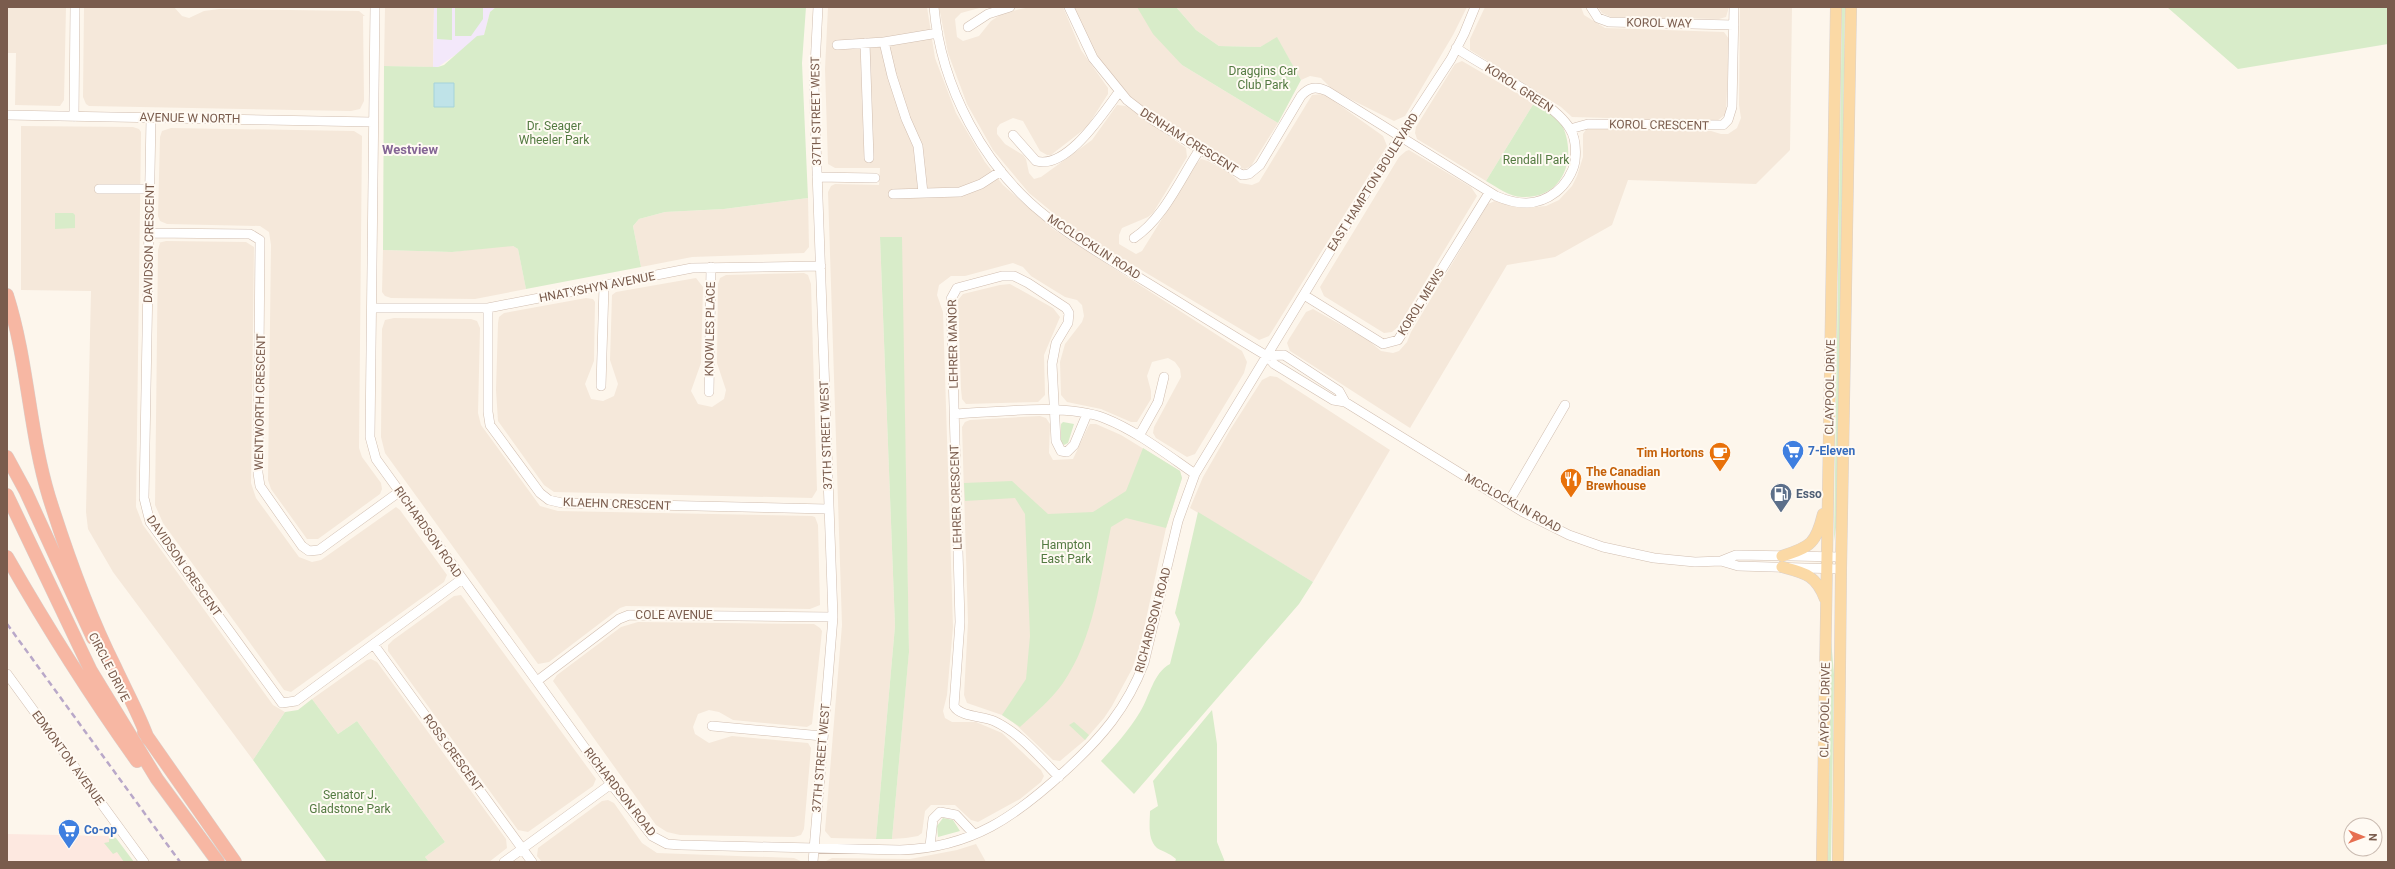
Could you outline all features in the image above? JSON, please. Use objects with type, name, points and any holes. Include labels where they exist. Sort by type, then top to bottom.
[{"type":"highway","points":[[7,295],[21,361],[38,456],[49,497],[89,606],[114,667],[139,714],[148,739]]},
{"type":"highway","points":[[7,308],[21,361]]},
{"type":"highway","name":"CIRCLE DRIVE","points":[[7,457],[26,492],[106,664],[148,739],[235,862]]},
{"type":"highway","name":"CIRCLE DRIVE","points":[[7,495],[90,671],[157,778],[218,862]]},
{"type":"highway","points":[[7,556],[46,626]]},
{"type":"highway","points":[[7,567],[100,710],[144,771],[157,778]]},
{"type":"main road","name":"CLAYPOOL DRIVE","points":[[1822,862],[1836,7]]},
{"type":"main road","name":"CLAYPOOL DRIVE","points":[[1838,862],[1841,557],[1851,7]]},
{"type":"main road","points":[[1782,561],[1813,542],[1818,532],[1828,498]]},
{"type":"main road","points":[[1782,561],[1813,578],[1821,588],[1827,604]]},
{"type":"street","points":[[74,117],[75,7]]},
{"type":"street","name":"RICHARDSON ROAD","points":[[375,7],[372,122],[373,308],[371,444],[376,459],[612,784],[652,836],[667,844],[900,850],[930,846],[974,834],[1012,816],[1059,777],[1105,732],[1128,701],[1136,684],[1151,637],[1180,515],[1195,474],[1267,356]]},
{"type":"street","name":"37TH STREET WEST","points":[[813,862],[832,617],[814,63],[818,7]]},
{"type":"street","name":"MCCLOCKLIN ROAD","points":[[934,7],[946,68],[960,103],[978,138],[1001,171],[1034,206],[1070,235],[1267,356],[1284,355],[1339,391],[1345,402],[1508,503],[1546,524],[1603,547],[1654,558],[1696,562],[1721,561],[1738,566],[1826,556],[1841,557]]},
{"type":"street","points":[[968,27],[988,14],[1010,7]]},
{"type":"street","name":"DENHAM CRESCENT","points":[[1069,7],[1093,58],[1120,92],[1143,113],[1242,175],[1249,174],[1260,165],[1301,96],[1306,91],[1318,87],[1327,91],[1400,137]]},
{"type":"street","name":"EAST HAMPTON BOULEVARD","points":[[1267,356],[1456,48],[1475,7]]},
{"type":"street","name":"KOROL WAY","points":[[1591,7],[1598,18],[1609,22],[1734,25]]},
{"type":"street","name":"KOROL CRESCENT","points":[[1570,129],[1588,124],[1723,125],[1728,120],[1732,107],[1734,7]]},
{"type":"street","points":[[837,44],[884,42],[938,33]]},
{"type":"street","points":[[884,42],[903,112],[918,146],[923,193]]},
{"type":"street","points":[[865,43],[869,158]]},
{"type":"street","name":"KOROL GREEN","points":[[1400,137],[1489,192],[1508,201],[1531,203],[1540,201],[1559,190],[1566,182],[1574,164],[1575,146],[1570,129],[1555,111],[1456,48]]},
{"type":"street","points":[[1013,135],[1036,161],[1052,161],[1083,138],[1120,92]]},
{"type":"street","name":"AVENUE W NORTH","points":[[7,115],[372,122]]},
{"type":"street","name":"DAVIDSON CRESCENT","points":[[151,118],[144,498],[150,522],[282,703],[296,701],[462,579]]},
{"type":"street","points":[[1134,238],[1146,229],[1159,214],[1200,149]]},
{"type":"street","points":[[893,194],[960,192],[981,184],[1001,171]]},
{"type":"street","points":[[817,177],[875,178]]},
{"type":"street","points":[[99,188],[150,189]]},
{"type":"street","name":"KOROL MEWS","points":[[1304,295],[1384,344],[1398,340],[1489,192]]},
{"type":"street","name":"WENTWORTH CRESCENT","points":[[149,233],[250,234],[260,240],[262,244],[258,473],[260,486],[302,546],[309,551],[319,550],[399,492]]},
{"type":"street","name":"HNATYSHYN AVENUE","points":[[373,308],[488,308],[604,286],[613,282],[692,268],[821,266]]},
{"type":"street","name":"KNOWLES PLACE","points":[[709,392],[711,267]]},
{"type":"street","name":"LEHRER MANOR","points":[[955,414],[951,307],[953,292],[963,285],[1008,275],[1028,282],[1063,304],[1069,313],[1068,323],[1053,353],[1054,410]]},
{"type":"street","points":[[601,386],[604,286]]},
{"type":"street","name":"KLAEHN CRESCENT","points":[[488,308],[488,412],[490,425],[544,498],[555,502],[569,503],[828,508]]},
{"type":"street","points":[[1139,436],[1158,402],[1164,377]]},
{"type":"street","points":[[1508,503],[1565,405]]},
{"type":"street","points":[[955,414],[1054,410],[1087,414],[1108,420],[1139,436],[1195,474]]},
{"type":"street","points":[[1054,410],[1057,444],[1064,452],[1072,448],[1087,414]]},
{"type":"street","name":"LEHRER CRESCENT","points":[[955,414],[960,622],[954,706],[959,711],[989,719],[1007,728],[1059,777]]},
{"type":"street","name":"MCCLOCKLIN ROAD","points":[[1782,561],[1841,569]]},
{"type":"street","name":"COLE AVENUE","points":[[537,680],[619,619],[629,615],[832,617]]},
{"type":"street","name":"ROSS CRESCENT","points":[[374,645],[532,862]]},
{"type":"street","name":"EDMONTON AVENUE","points":[[7,674],[144,862]]},
{"type":"street","points":[[712,726],[822,736]]},
{"type":"street","points":[[504,862],[612,784]]},
{"type":"street","points":[[930,846],[933,819],[940,812],[956,815],[974,834]]},
{"type":"shaded area","points":[[7,7],[66,7],[64,100],[60,106],[15,105],[16,53],[7,53]]},
{"type":"shaded area","points":[[84,7],[174,7],[182,16],[189,18],[204,11],[219,9],[359,11],[365,16],[363,16],[364,101],[360,109],[351,111],[89,106],[86,104],[83,97]]},
{"type":"shaded area","points":[[385,7],[434,7],[433,67],[384,66]]},
{"type":"shaded area","points":[[434,7],[496,7],[490,12],[484,35],[438,67],[433,67]]},
{"type":"shaded area","points":[[828,7],[927,7],[935,58],[956,113],[985,162],[1003,185],[1053,229],[1242,351],[1247,362],[1244,373],[1195,454],[1187,457],[1156,438],[1153,433],[1154,427],[1181,377],[1180,369],[1175,362],[1168,358],[1152,362],[1147,376],[1151,391],[1151,399],[1137,422],[1131,422],[1101,409],[1067,402],[1061,395],[1060,362],[1065,344],[1082,322],[1084,316],[1082,305],[1077,300],[1065,297],[1031,276],[1023,267],[1013,263],[965,276],[951,276],[939,285],[937,295],[943,312],[953,627],[947,695],[943,711],[945,718],[952,722],[976,722],[1002,733],[1041,770],[1044,776],[1041,782],[1020,799],[978,822],[971,820],[955,805],[931,805],[925,811],[922,833],[918,836],[906,838],[892,839],[909,651],[901,237],[880,237],[895,626],[876,839],[831,838],[825,831],[842,625],[828,192],[831,186],[835,184],[879,185],[880,168],[835,168],[828,164],[825,69]]},
{"type":"shaded area","points":[[939,7],[983,7],[961,13],[955,19],[957,37],[963,41],[979,36],[991,21],[1003,13],[1030,7],[1063,7],[1081,50],[1108,88],[1108,94],[1087,127],[1051,155],[1047,155],[1040,151],[1023,121],[1013,118],[1000,124],[997,128],[997,134],[1005,144],[1023,155],[1026,159],[1029,173],[1034,179],[1041,177],[1092,140],[1117,105],[1126,106],[1186,148],[1187,157],[1153,213],[1148,217],[1122,228],[1119,235],[1119,244],[1136,254],[1142,251],[1196,164],[1201,159],[1208,161],[1231,174],[1240,183],[1252,185],[1259,182],[1312,95],[1324,94],[1383,136],[1387,146],[1269,336],[1259,340],[1074,230],[1029,193],[993,150],[967,104],[948,53]]},
{"type":"shaded area","points":[[1073,7],[1137,7],[1182,65],[1278,123],[1251,166],[1245,169],[1240,168],[1150,113],[1131,97],[1099,60]]},
{"type":"shaded area","points":[[1176,7],[1467,7],[1453,35],[1405,116],[1394,121],[1331,88],[1321,78],[1310,76],[1301,80],[1277,38],[1260,47],[1219,46],[1196,30]]},
{"type":"shaded area","points":[[1485,7],[1581,7],[1584,15],[1605,28],[1724,32],[1729,39],[1726,114],[1717,121],[1572,117],[1561,107],[1470,50],[1470,39]]},
{"type":"shaded area","points":[[1598,7],[1729,7],[1726,17],[1719,19],[1611,17],[1602,13]]},
{"type":"shaded area","points":[[1740,7],[1792,7],[1790,150],[1756,184],[1628,180],[1612,225],[1555,257],[1507,265],[1410,428],[1290,351],[1287,343],[1289,339],[1306,312],[1313,309],[1368,340],[1381,351],[1393,353],[1399,351],[1407,342],[1411,332],[1488,204],[1497,200],[1525,208],[1546,206],[1559,200],[1572,186],[1577,176],[1583,157],[1583,134],[1587,128],[1711,131],[1721,134],[1728,134],[1737,128],[1741,118],[1739,105]]},
{"type":"shaded area","points":[[1462,61],[1534,103],[1486,181],[1417,139],[1415,133],[1416,127],[1455,64]]},
{"type":"shaded area","points":[[21,126],[133,127],[139,129],[141,132],[136,507],[143,525],[273,705],[285,712],[253,760],[113,572],[88,529],[86,512],[91,291],[21,290]]},
{"type":"shaded area","points":[[171,128],[354,131],[362,136],[359,448],[362,457],[381,483],[382,489],[380,494],[318,539],[307,539],[271,489],[268,480],[271,245],[269,232],[260,226],[167,224],[160,221],[158,216],[160,137],[162,131]]},
{"type":"shaded area","points":[[1409,150],[1471,187],[1477,196],[1398,327],[1392,332],[1384,333],[1324,296],[1320,287],[1399,157]]},
{"type":"shaded area","points":[[808,198],[809,247],[804,253],[692,257],[641,267],[633,226],[639,219],[665,212],[724,209]]},
{"type":"shaded area","points":[[166,241],[246,242],[254,247],[251,483],[256,498],[299,557],[312,562],[321,560],[396,507],[400,510],[447,575],[444,582],[291,692],[284,690],[163,523],[155,505],[158,250],[160,243],[158,243]]},
{"type":"shaded area","points":[[504,245],[513,246],[518,249],[526,289],[475,299],[391,298],[385,296],[382,292],[383,250],[452,252]]},
{"type":"shaded area","points":[[804,273],[808,275],[811,284],[817,490],[812,498],[554,492],[544,485],[498,421],[496,390],[498,323],[499,317],[504,313],[586,298],[593,299],[595,302],[594,361],[585,384],[591,399],[603,401],[614,396],[618,384],[610,360],[612,295],[616,292],[696,278],[703,287],[701,363],[691,391],[698,404],[712,407],[724,399],[726,390],[717,363],[718,284],[720,278],[726,275]]},
{"type":"shaded area","points":[[1010,284],[1053,308],[1060,317],[1044,355],[1045,395],[1038,402],[966,404],[962,399],[961,389],[958,300],[963,294]]},
{"type":"shaded area","points":[[394,318],[471,319],[477,321],[480,328],[478,413],[481,425],[540,506],[558,511],[815,517],[818,525],[820,605],[810,609],[626,606],[620,608],[549,662],[538,664],[385,453],[381,437],[382,329],[385,320]]},
{"type":"shaded area","points":[[1270,376],[1277,377],[1390,450],[1313,582],[1190,508],[1203,477],[1230,430],[1262,380]]},
{"type":"shaded area","points":[[1040,416],[1046,418],[1050,424],[1049,453],[1053,460],[1073,459],[1088,427],[1090,424],[1096,424],[1121,435],[1180,471],[1182,478],[1166,528],[1141,642],[1132,669],[1104,718],[1085,740],[1060,761],[1053,760],[1013,722],[1002,715],[967,703],[964,695],[968,622],[962,427],[965,422],[970,420]]},
{"type":"shaded area","points":[[461,595],[596,779],[593,786],[528,832],[518,830],[388,651],[388,645],[393,640],[454,596]]},
{"type":"shaded area","points":[[638,622],[814,624],[820,628],[822,631],[812,724],[807,727],[733,720],[719,712],[709,710],[698,714],[693,727],[695,734],[709,743],[732,736],[808,743],[811,748],[804,829],[801,835],[794,837],[680,835],[667,832],[656,825],[553,681],[557,675],[621,627]]},
{"type":"shaded area","points":[[371,659],[377,662],[506,839],[507,848],[489,862],[429,862],[425,857],[445,842],[357,721],[338,734],[312,699],[367,660]]},
{"type":"shaded area","points":[[608,800],[614,803],[642,843],[657,853],[794,858],[803,862],[542,862],[537,856],[538,848],[602,801]]},
{"type":"shaded area","name":"Co-op","points":[[7,834],[110,836],[132,862],[7,862]]},
{"type":"shaded area","points":[[976,844],[986,862],[824,862],[832,858],[910,859],[957,850]]},
{"type":"green space","points":[[437,7],[452,7],[452,40],[437,39]]},
{"type":"green space","points":[[455,7],[483,7],[483,19],[471,36],[455,36]]},
{"type":"green space","name":"Dr. Seager Wheeler Park","points":[[496,7],[806,7],[802,63],[808,198],[724,209],[665,212],[639,219],[633,226],[641,267],[526,289],[518,249],[513,246],[452,252],[383,250],[384,66],[438,67],[444,65],[477,36],[484,35],[490,12]]},
{"type":"green space","name":"Draggins Car Club Park","points":[[1137,7],[1176,7],[1196,30],[1219,46],[1260,47],[1277,37],[1301,80],[1278,123],[1182,65],[1153,34]]},
{"type":"green space","points":[[1842,7],[1845,7],[1837,521],[1834,541]]},
{"type":"green space","points":[[2167,7],[2388,7],[2388,44],[2238,69]]},
{"type":"green space","name":"Rendall Park","points":[[1534,103],[1559,120],[1561,123],[1566,135],[1568,148],[1567,161],[1564,173],[1558,183],[1549,191],[1537,196],[1517,197],[1508,194],[1486,181]]},
{"type":"green space","points":[[55,213],[73,213],[75,215],[75,228],[55,229]]},
{"type":"green space","points":[[880,237],[902,237],[909,652],[892,839],[876,839],[895,626]]},
{"type":"green space","points":[[1063,422],[1074,424],[1068,443],[1064,445],[1061,442],[1061,424]]},
{"type":"green space","name":"Hampton East Park","points":[[1143,448],[1180,471],[1182,478],[1166,528],[1126,518],[1111,527],[1099,588],[1089,628],[1074,666],[1053,695],[1020,727],[1002,715],[1026,679],[1030,636],[1025,514],[1015,498],[965,501],[964,483],[1012,481],[1048,514],[1093,512],[1126,491]]},
{"type":"green space","points":[[1198,512],[1313,582],[1299,604],[1134,794],[1101,761],[1117,744],[1131,725],[1140,712],[1152,685],[1164,668],[1170,664],[1180,624],[1175,613]]},
{"type":"green space","points":[[1831,640],[1834,674],[1831,862],[1828,862]]},
{"type":"green space","name":"Senator J. Gladstone Park","points":[[312,699],[338,734],[357,721],[445,842],[425,857],[429,862],[327,862],[253,760],[285,712],[298,710]]},
{"type":"green space","points":[[1212,710],[1217,744],[1217,842],[1225,862],[1175,862],[1176,859],[1174,857],[1157,848],[1150,835],[1150,811],[1158,806],[1153,781]]},
{"type":"green space","points":[[1074,722],[1089,735],[1085,740],[1069,725]]},
{"type":"green space","points":[[943,818],[953,820],[960,831],[938,837],[937,826]]},
{"type":"green space","points":[[109,835],[116,838],[134,862],[124,862],[117,852],[113,854],[104,843],[109,842]]},
{"type":"water","points":[[434,83],[454,83],[454,107],[434,107]]},
{"type":"railway","points":[[7,624],[180,862]]},
{"type":"place","name":"7-Eleven","points":[[1793,470]]},
{"type":"place","name":"Tim Hortons","points":[[1720,472]]},
{"type":"place","name":"The Canadian Brewhouse","points":[[1571,498]]},
{"type":"place","name":"Esso","points":[[1781,514]]},
{"type":"place","name":"Co-op","points":[[69,850]]},
{"type":"district","name":"Westview","points":[[410,149]]}]
